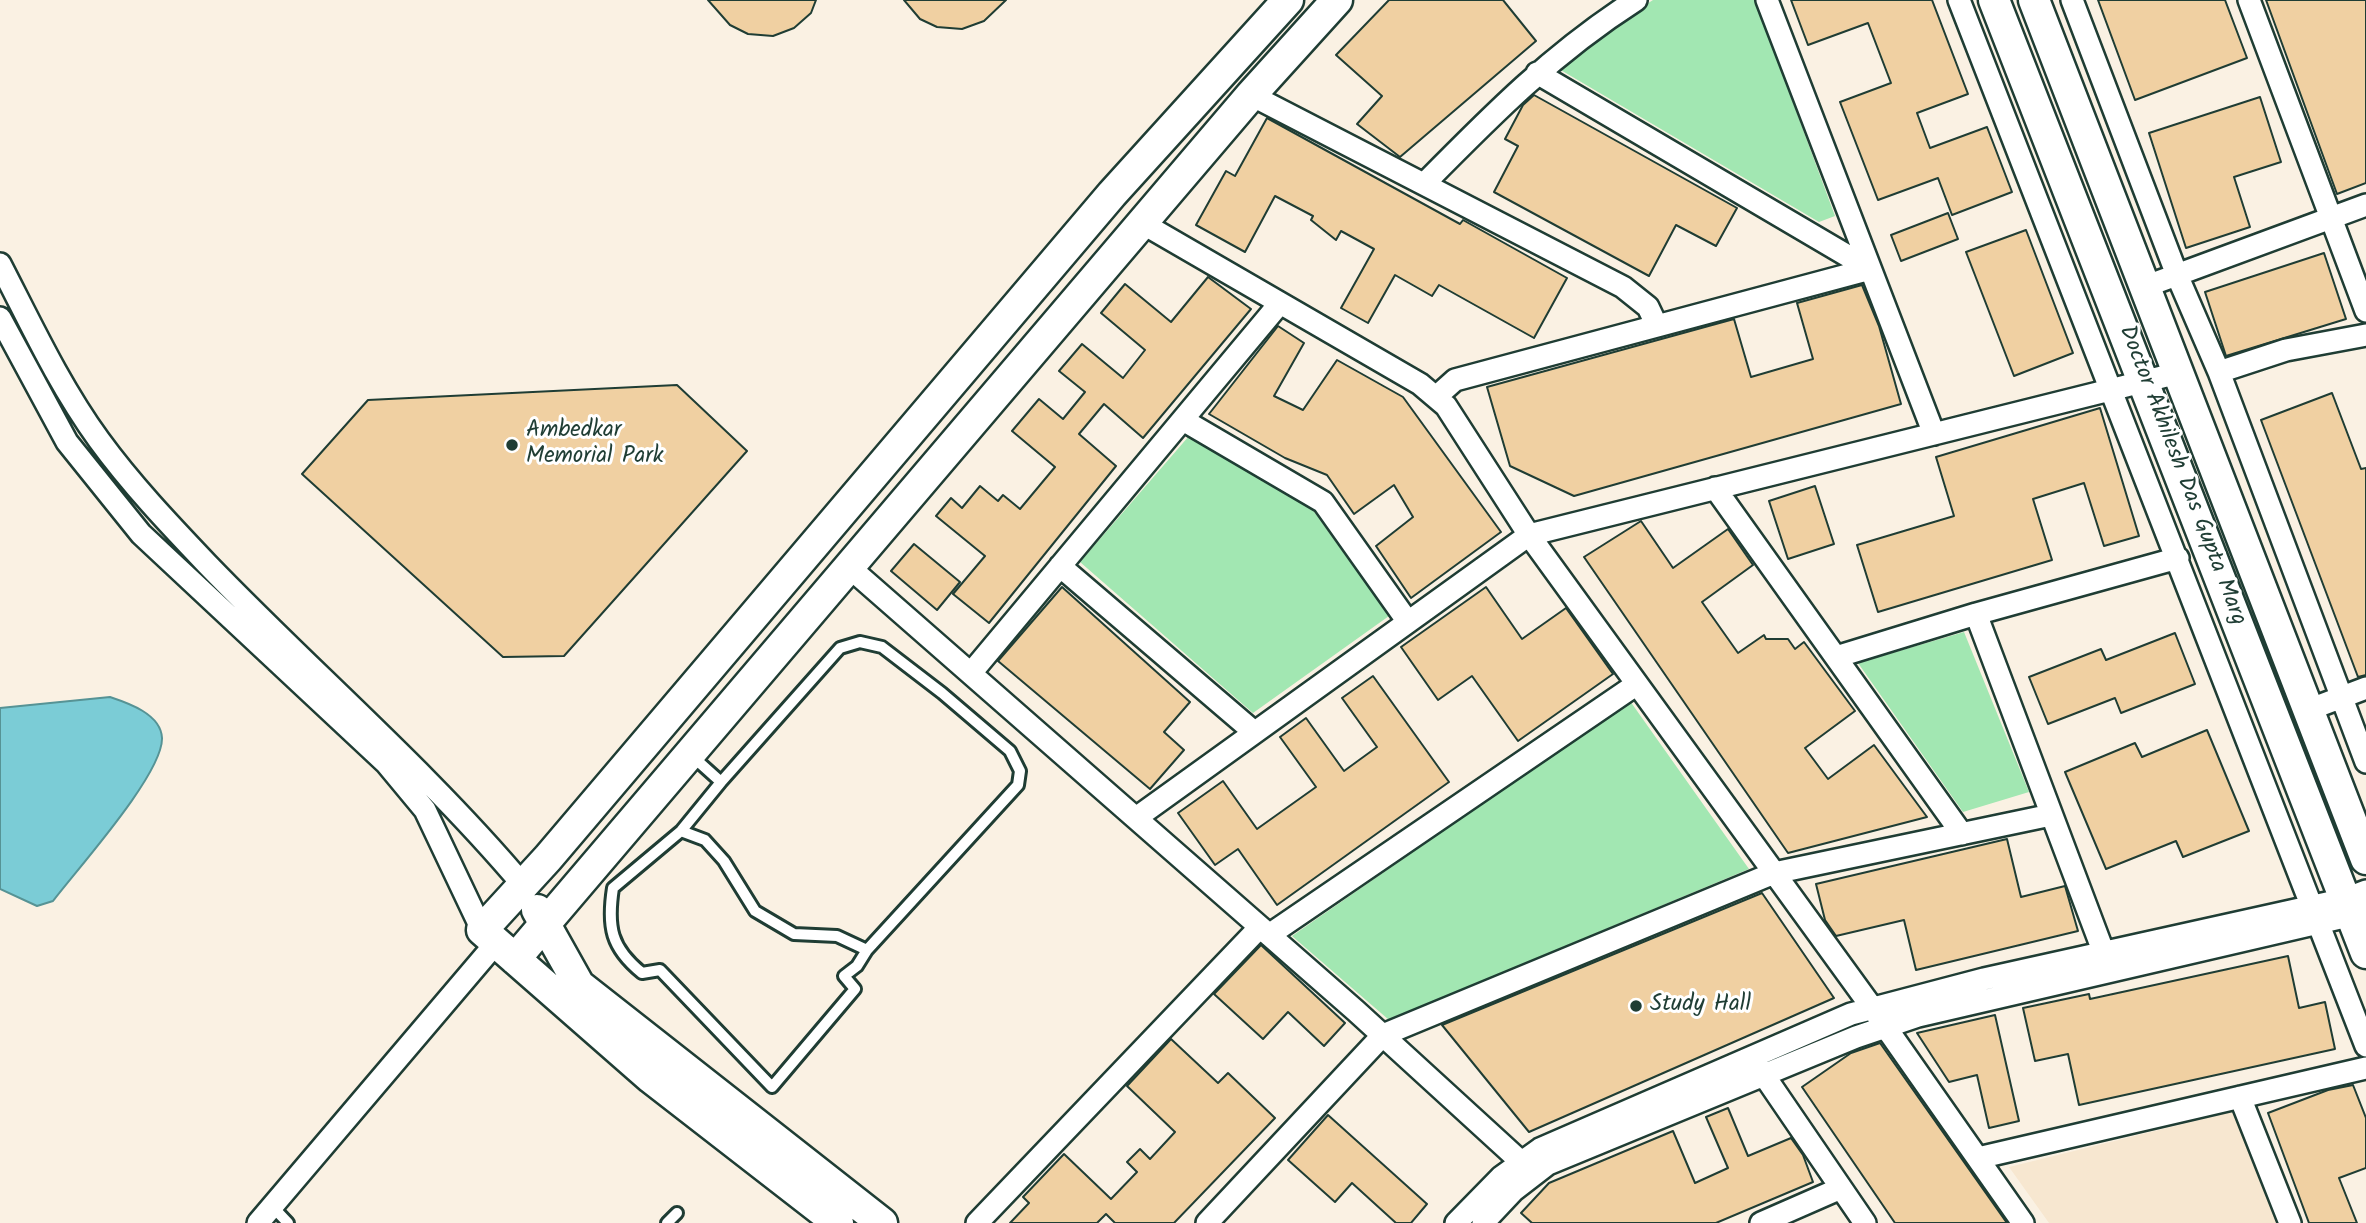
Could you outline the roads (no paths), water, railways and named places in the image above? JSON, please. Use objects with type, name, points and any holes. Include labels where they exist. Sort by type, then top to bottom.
[{"type":"street","points":[[258,1223],[498,944],[523,885],[1112,194],[1288,0]]},
{"type":"street","points":[[498,944],[545,924],[1142,222],[1337,0]]},
{"type":"street","points":[[1424,184],[1537,73],[1584,33],[1636,0]]},
{"type":"street","points":[[1767,0],[1934,434]]},
{"type":"street","points":[[1959,0],[2366,1046]]},
{"type":"street","name":"Doctor Akhilesh Das Gupta Marg","points":[[1994,0],[2144,381],[2357,905],[2366,953]]},
{"type":"street","name":"Doctor Akhilesh Das Gupta Marg","points":[[2034,0],[2365,853]]},
{"type":"street","points":[[2071,0],[2177,275],[2219,372],[2366,762]]},
{"type":"street","points":[[2249,0],[2366,311]]},
{"type":"street","points":[[1537,73],[1870,269]]},
{"type":"street","points":[[1251,95],[1623,286],[1648,307],[1657,326]]},
{"type":"street","points":[[2144,287],[2366,205]]},
{"type":"street","points":[[1142,222],[1420,384],[1446,406],[1529,535],[1886,1027],[2023,1223]]},
{"type":"street","points":[[0,264],[59,380],[99,440],[149,503],[242,600],[446,799],[523,885],[579,985],[882,1223]]},
{"type":"street","points":[[1436,397],[1455,380],[1870,269]]},
{"type":"street","points":[[971,673],[1280,303]]},
{"type":"street","points":[[0,318],[67,442],[141,534],[386,763],[425,810],[498,944],[652,1078],[838,1223]]},
{"type":"street","points":[[2219,372],[2286,350],[2366,335]]},
{"type":"street","points":[[1136,818],[1529,535],[2178,373]]},
{"type":"street","points":[[1183,420],[1323,502],[1408,622]]},
{"type":"street","points":[[1715,488],[1962,834]]},
{"type":"street","points":[[1836,657],[1976,614],[2178,558]]},
{"type":"street","points":[[849,566],[1383,1035],[1528,1168]]},
{"type":"street","points":[[1060,566],[1254,732]]},
{"type":"street","points":[[1976,614],[2108,963]]},
{"type":"street","points":[[977,1223],[1264,931],[1637,684]]},
{"type":"street","points":[[2308,710],[2366,688]]},
{"type":"street","points":[[1207,1223],[1383,1035],[1774,873],[2051,815]]},
{"type":"street","points":[[1483,1223],[1513,1191],[1540,1149],[1851,1014],[2108,963],[2357,905]]},
{"type":"street","points":[[1456,1223],[1501,1177],[1548,1164],[1886,1027],[2108,963]]},
{"type":"street","points":[[1752,1057],[1865,1223]]},
{"type":"street","points":[[1978,1158],[2366,1068]]},
{"type":"street","points":[[2240,1097],[2290,1223]]},
{"type":"street","points":[[1761,1223],[1841,1188]]},
{"type":"lane","points":[[860,642],[882,647],[942,693],[1010,751],[1020,771],[1018,785],[867,950],[857,966],[844,976],[855,989],[772,1087],[660,971],[642,973],[625,959],[613,941],[610,908],[613,888],[681,831],[840,648],[860,642]]},
{"type":"lane","points":[[688,753],[721,782]]},
{"type":"lane","points":[[681,831],[705,840],[723,861],[755,911],[794,934],[837,936],[867,950]]},
{"type":"lane","points":[[272,1206],[288,1223]]},
{"type":"lane","points":[[667,1223],[677,1213]]},
{"type":"water","points":[[110,697],[142,711],[156,722],[162,738],[159,754],[135,797],[99,844],[53,901],[37,906],[0,889],[0,708]]},
{"type":"place","name":"Ambedkar Memorial Park","points":[[512,445]]},
{"type":"place","name":"Study Hall","points":[[1636,1006]]}]
